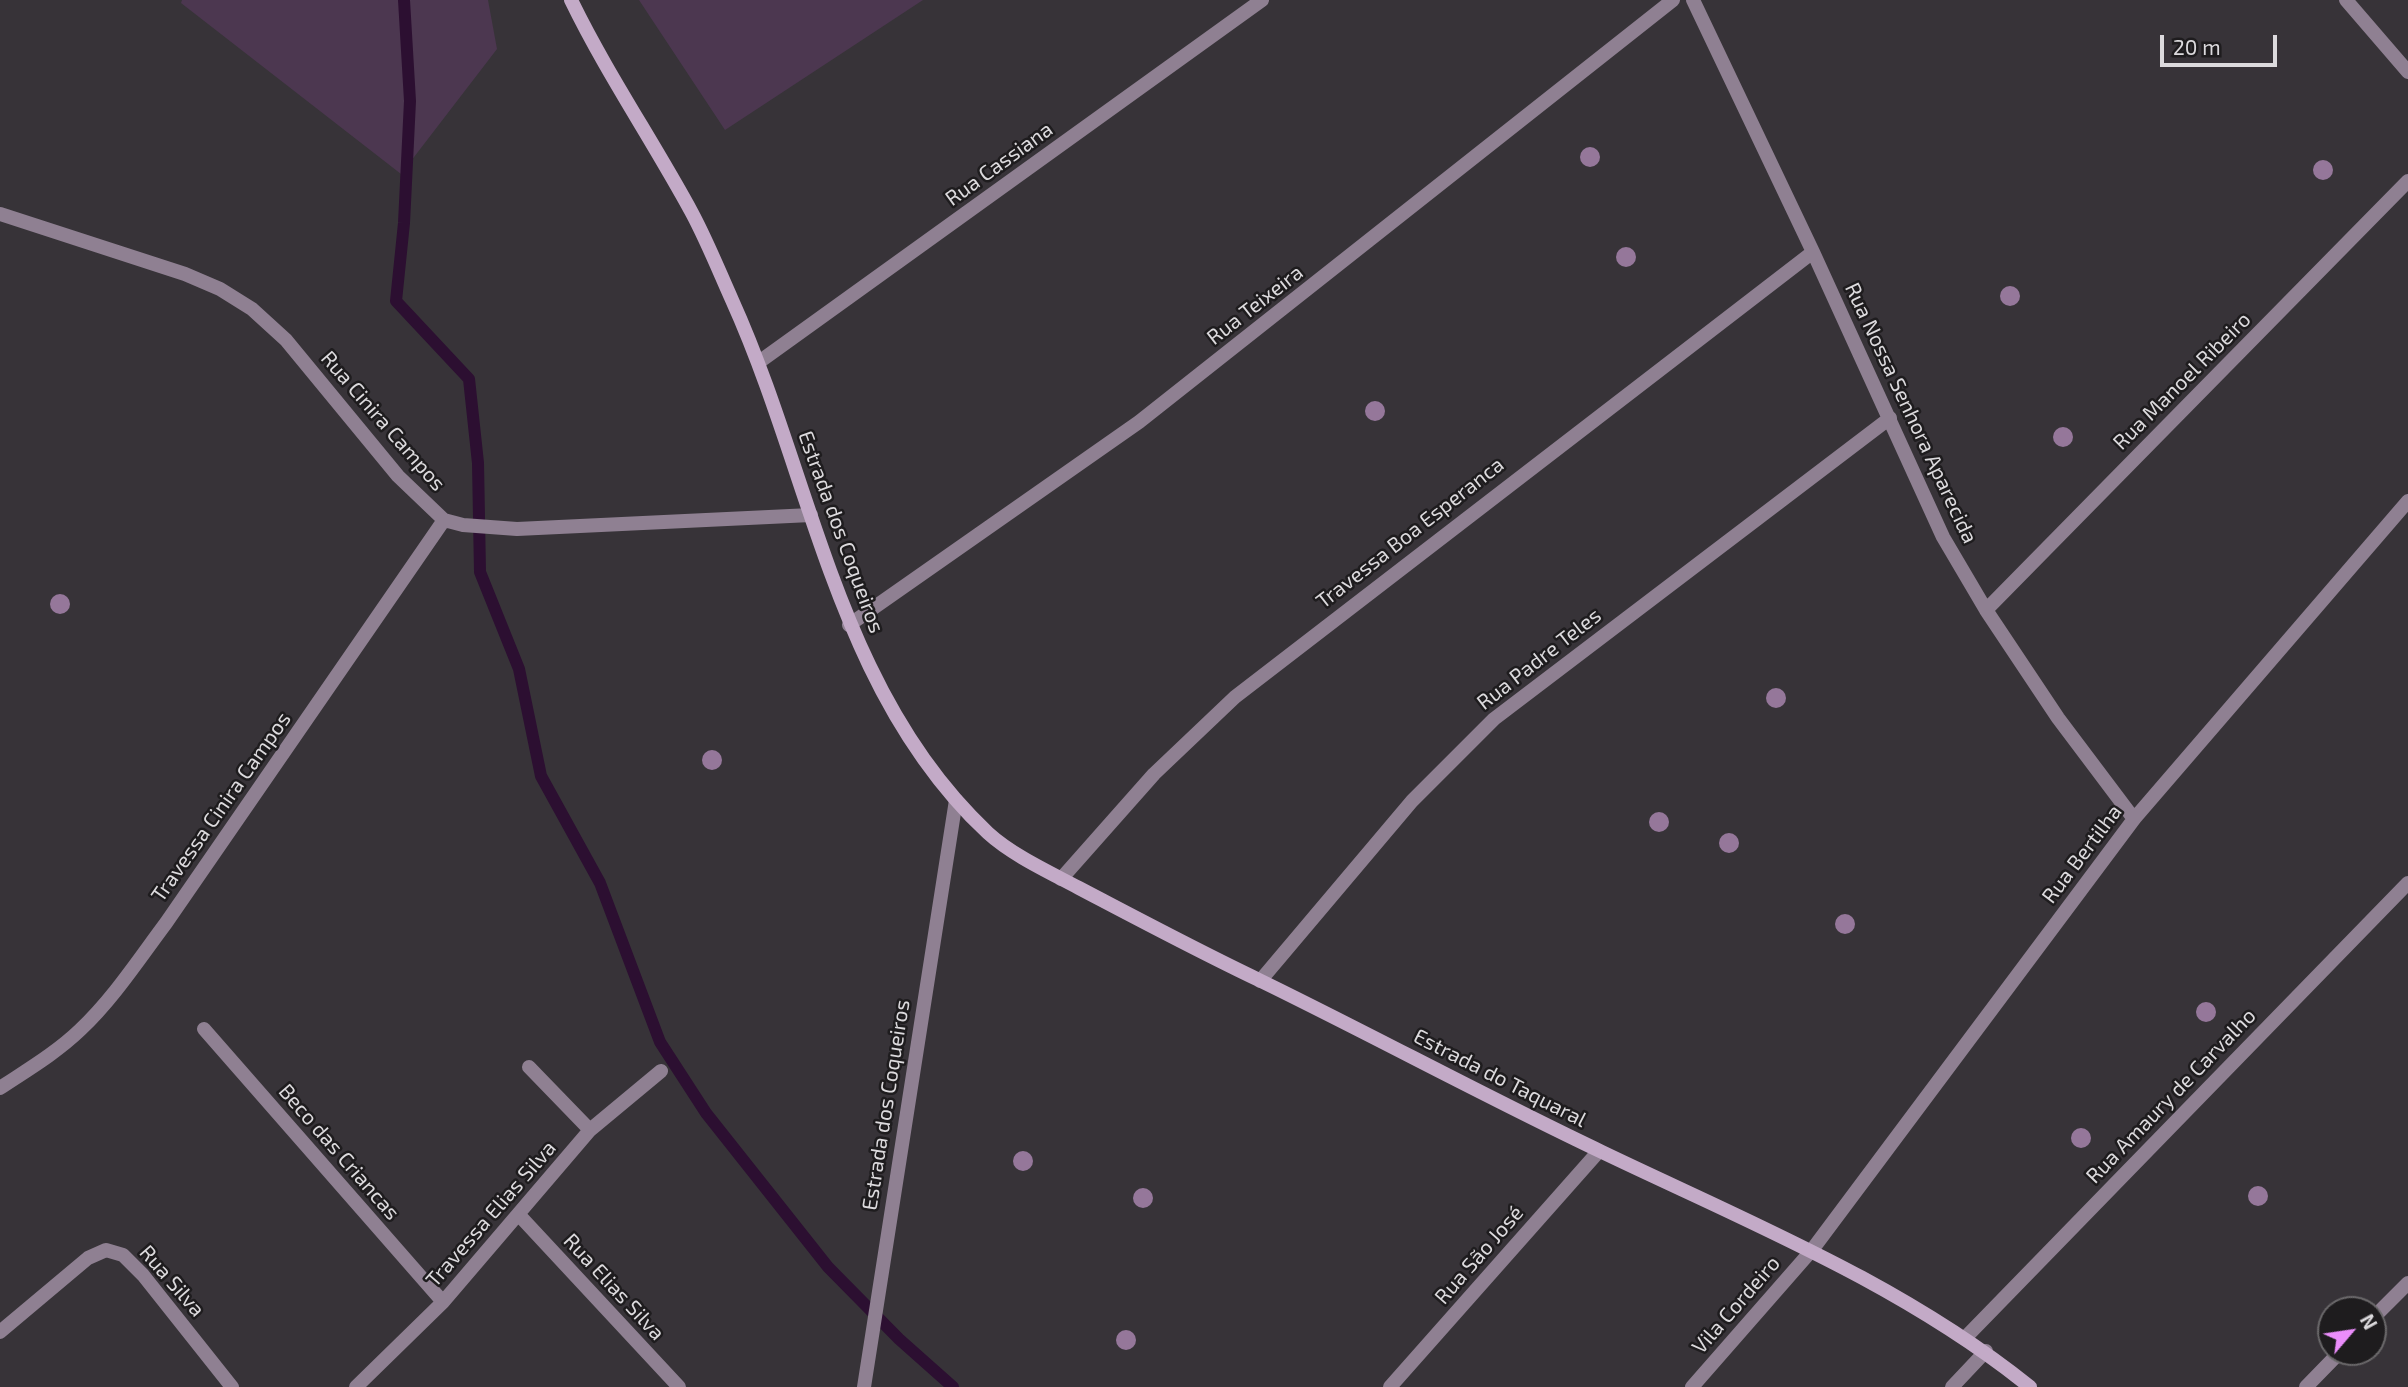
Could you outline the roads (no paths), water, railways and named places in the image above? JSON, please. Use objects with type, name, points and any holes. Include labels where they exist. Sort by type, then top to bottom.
[{"type":"street","name":"Estrada dos Coqueiros","points":[[571,0],[590,39],[693,216],[759,362],[849,625],[886,700],[920,755],[956,800],[879,1275],[864,1387]]},
{"type":"street","name":"Rua Cassiana","points":[[759,362],[1262,0]]},
{"type":"street","name":"Rua Teixeira","points":[[849,625],[1139,422],[1673,0]]},
{"type":"street","name":"Rua Nossa Senhora Aparecida","points":[[1693,0],[1813,252],[1943,537],[1986,610],[2058,718],[2134,819]]},
{"type":"street","points":[[2346,0],[2408,72]]},
{"type":"street","name":"Rua Manoel Ribeiro","points":[[1986,610],[2408,181]]},
{"type":"street","name":"Rua Cinira Campos","points":[[1,217],[185,274],[220,289],[252,309],[286,340],[398,476],[444,520],[463,525],[517,530],[811,515]]},
{"type":"street","name":"Travessa Boa Esperanca","points":[[1061,878],[1154,774],[1235,697],[1813,252]]},
{"type":"street","name":"Rua Padre Teles","points":[[1260,981],[1412,801],[1494,719],[1889,418]]},
{"type":"street","name":"Rua Bertilha","points":[[1812,1250],[2134,819],[2408,501]]},
{"type":"street","name":"Travessa Cinira Campos","points":[[0,1088],[48,1056],[81,1029],[121,984],[198,878],[444,520]]},
{"type":"street","name":"Estrada do Taquaral","points":[[956,800],[991,837],[1061,878],[1599,1151],[1812,1250],[1986,1351],[2030,1387]]},
{"type":"street","name":"Rua Amaury de Carvalho","points":[[1965,1338],[2408,883]]},
{"type":"street","name":"Beco das Criancas","points":[[204,1029],[443,1303]]},
{"type":"street","points":[[529,1067],[590,1130]]},
{"type":"street","name":"Travessa Elias Silva","points":[[356,1387],[443,1303],[590,1130],[661,1071]]},
{"type":"street","name":"Rua São José","points":[[1390,1387],[1599,1151]]},
{"type":"street","name":"Rua Elias Silva","points":[[519,1215],[679,1387]]},
{"type":"street","name":"Rua Silva","points":[[0,1332],[88,1258],[106,1250],[123,1255],[143,1275],[232,1387]]},
{"type":"street","name":"Vila Cordeiro","points":[[1692,1387],[1812,1250]]},
{"type":"street","points":[[2387,1304],[2408,1283]]},
{"type":"street","points":[[1952,1387],[1986,1351]]},
{"type":"street","points":[[2306,1387],[2326,1366]]},
{"type":"waterway","points":[[404,0],[410,101],[404,223],[396,301],[469,379],[478,463],[480,572],[519,669],[541,776],[600,883],[660,1042],[706,1113],[828,1267],[899,1339],[953,1387]]}]
